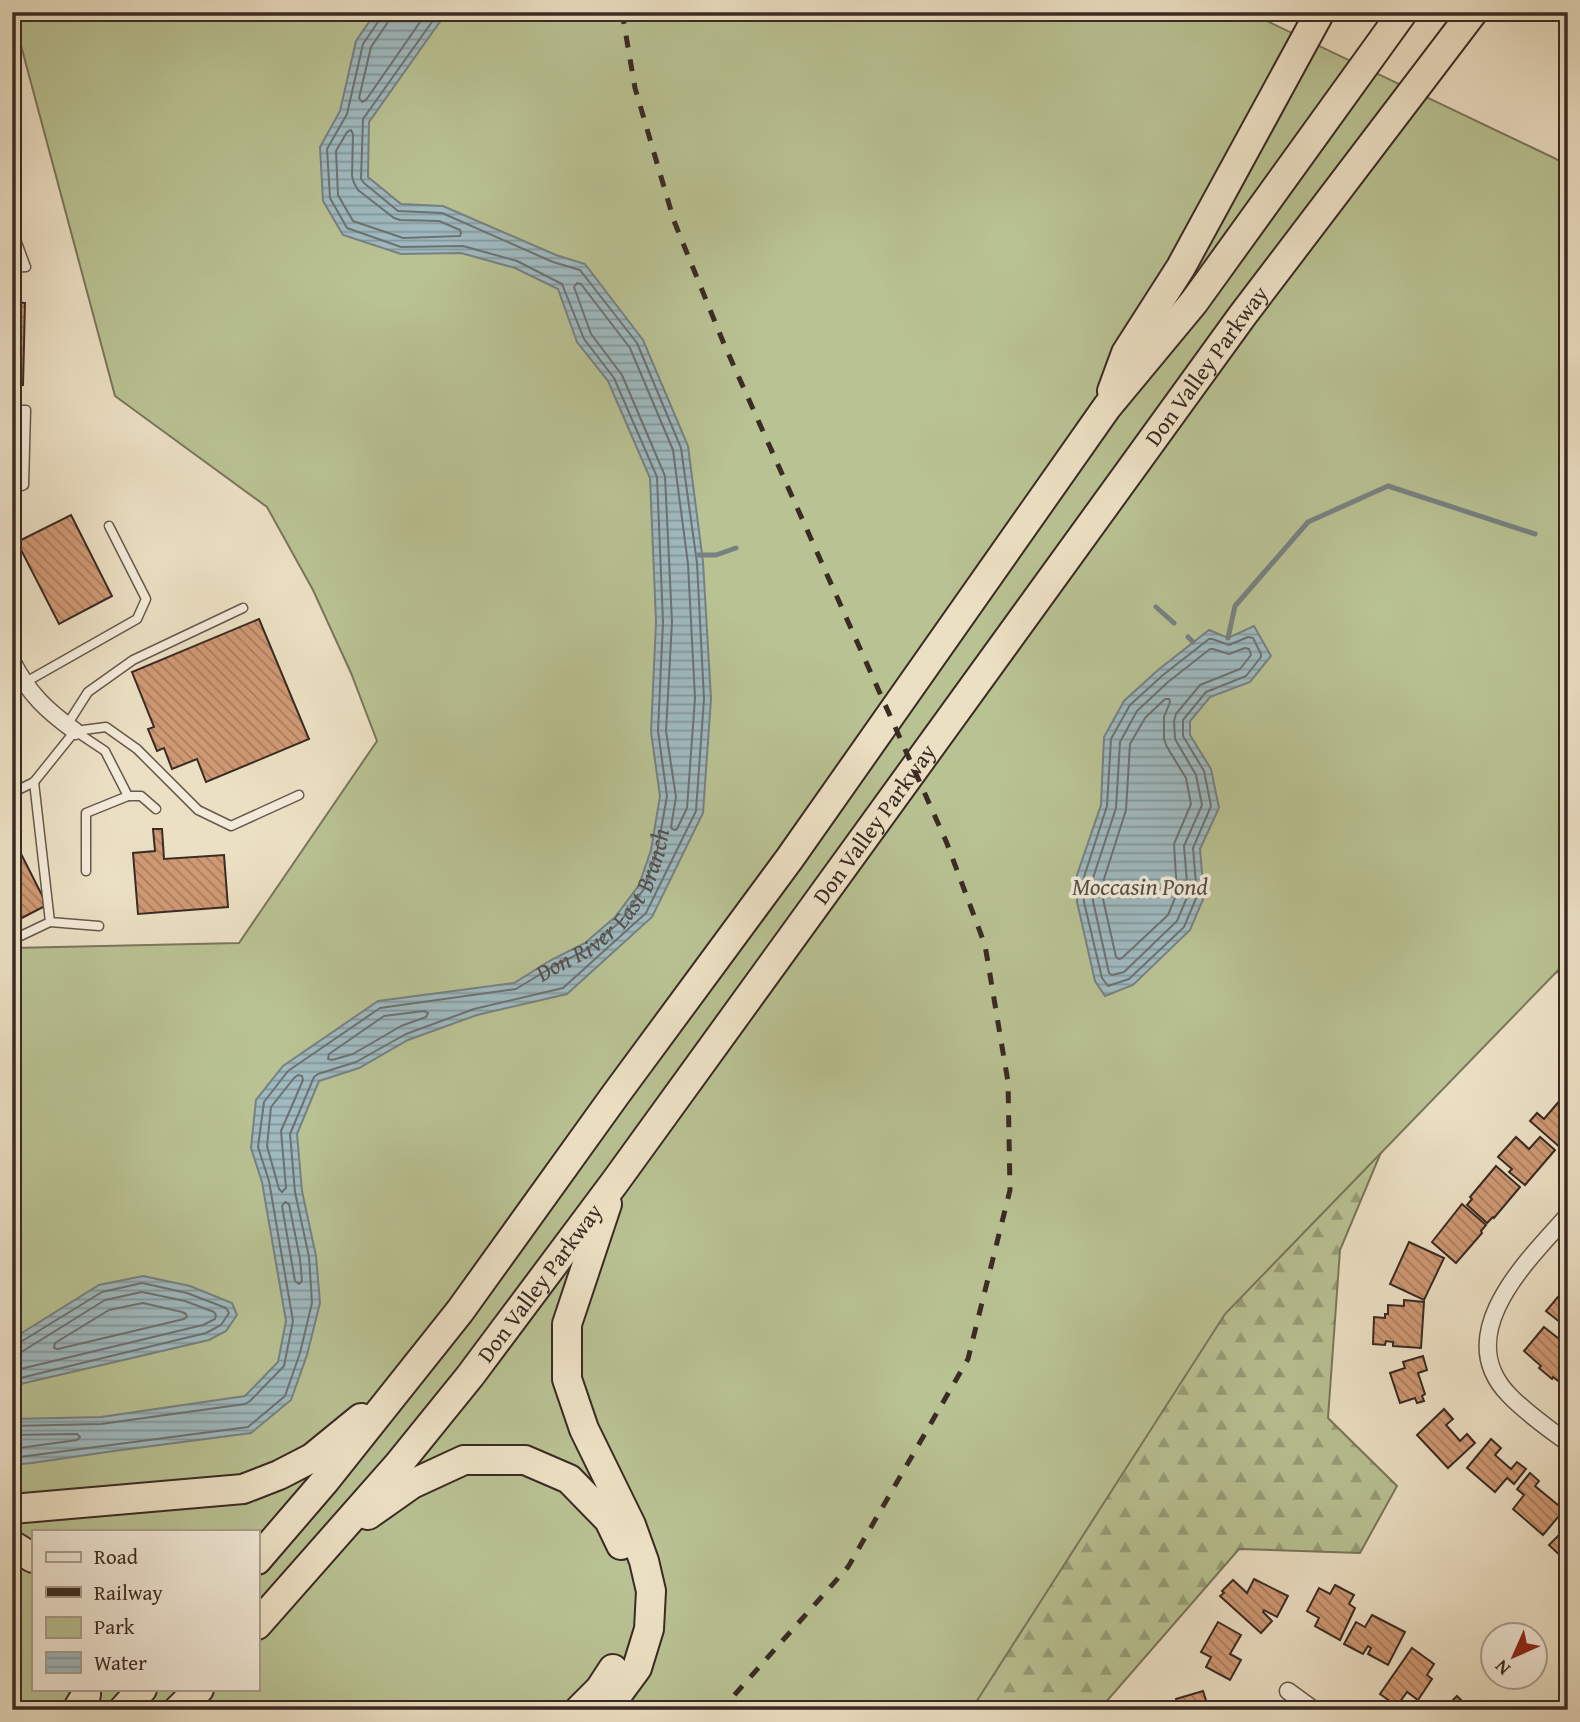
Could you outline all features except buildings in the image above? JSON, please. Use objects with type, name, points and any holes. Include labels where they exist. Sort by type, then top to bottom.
[{"type":"highway","points":[[1107,407],[1126,353],[1181,267],[1320,12]]},
{"type":"highway","name":"Don Valley Parkway","points":[[259,1558],[324,1482],[460,1311],[782,869],[1107,407],[1194,302],[1403,12]]},
{"type":"highway","name":"Don Valley Parkway","points":[[259,1623],[398,1465],[470,1376],[615,1182],[1242,316],[1474,12]]},
{"type":"highway","points":[[606,1710],[637,1668],[649,1629],[651,1591],[631,1525],[584,1429],[567,1379],[567,1324],[615,1182]]},
{"type":"highway","points":[[12,1509],[243,1489],[312,1458],[398,1388]]},
{"type":"highway","points":[[334,1539],[412,1484],[464,1460],[525,1460],[569,1479],[610,1520],[627,1558],[635,1587],[636,1625],[622,1656],[600,1689],[579,1710]]},
{"type":"highway","points":[[12,1545],[32,1557]]},
{"type":"highway","points":[[78,1710],[86,1690]]},
{"type":"highway","points":[[123,1710],[141,1690]]},
{"type":"highway","points":[[178,1710],[198,1690]]},
{"type":"street","points":[[12,662],[24,683],[46,708],[71,728]]},
{"type":"street","points":[[1568,1214],[1522,1266],[1504,1292],[1489,1330],[1487,1344],[1489,1362],[1496,1378],[1508,1394],[1568,1443]]},
{"type":"street","points":[[1288,1691],[1314,1710]]},
{"type":"lane","points":[[12,268],[26,267],[13,233]]},
{"type":"lane","points":[[12,410],[26,410],[24,485],[12,491]]},
{"type":"lane","points":[[24,683],[137,619],[146,599],[109,526]]},
{"type":"lane","points":[[12,793],[34,782],[71,728],[88,692],[133,660],[243,608]]},
{"type":"lane","points":[[71,728],[106,727],[137,749],[198,810],[231,826],[299,795]]},
{"type":"lane","points":[[71,728],[106,751],[128,796]]},
{"type":"lane","points":[[34,782],[50,922]]},
{"type":"lane","points":[[86,872],[86,813],[128,796],[141,796],[156,809]]},
{"type":"lane","points":[[12,940],[50,922],[99,926]]},
{"type":"green space","points":[[12,12],[1248,12],[1568,166],[1568,960],[1225,1314],[971,1710],[12,1710],[12,948],[239,943],[377,741],[351,673],[313,590],[267,507],[115,396]]},
{"type":"green space","points":[[1568,739],[1568,967],[1431,1033],[1340,1250],[1328,1418],[1397,1486],[1360,1553],[1239,1549],[1106,1702],[1095,1710],[776,1710]]},
{"type":"water","points":[[376,12],[448,12],[369,122],[368,177],[401,204],[443,206],[556,255],[585,264],[643,340],[688,446],[703,562],[711,699],[703,813],[652,917],[567,994],[477,1015],[408,1040],[359,1068],[319,1081],[297,1134],[302,1191],[316,1256],[320,1303],[307,1355],[291,1400],[251,1433],[12,1465],[12,1419],[101,1417],[245,1396],[278,1362],[286,1321],[262,1182],[251,1148],[256,1100],[283,1066],[378,1001],[514,983],[585,943],[615,917],[639,885],[651,850],[660,796],[651,732],[656,622],[650,478],[608,381],[577,342],[558,289],[515,268],[461,253],[401,254],[343,235],[323,201],[320,147],[340,111],[356,41]]},
{"type":"water","name":"Moccasin Pond","points":[[1254,626],[1271,656],[1250,682],[1210,697],[1190,721],[1190,735],[1211,769],[1219,808],[1200,849],[1204,897],[1190,930],[1133,985],[1105,996],[1095,981],[1077,902],[1077,875],[1101,805],[1104,737],[1124,701],[1209,630],[1228,638]]},
{"type":"water","points":[[143,1276],[190,1286],[232,1303],[237,1315],[226,1331],[209,1340],[12,1386],[12,1339],[99,1285]]},
{"type":"waterway","points":[[1228,638],[1235,606],[1308,522],[1388,486],[1535,534]]},
{"type":"waterway","points":[[698,555],[716,555],[736,548]]},
{"type":"waterway","points":[[1156,607],[1174,623]]},
{"type":"waterway","points":[[1188,637],[1193,642]]},
{"type":"railway","points":[[622,12],[635,88],[674,221],[724,344],[946,841],[985,945],[1008,1082],[1010,1190],[968,1359],[848,1567],[721,1710]]},
{"type":"water label","name":"Don River East Branch","points":[[604,905]]}]
